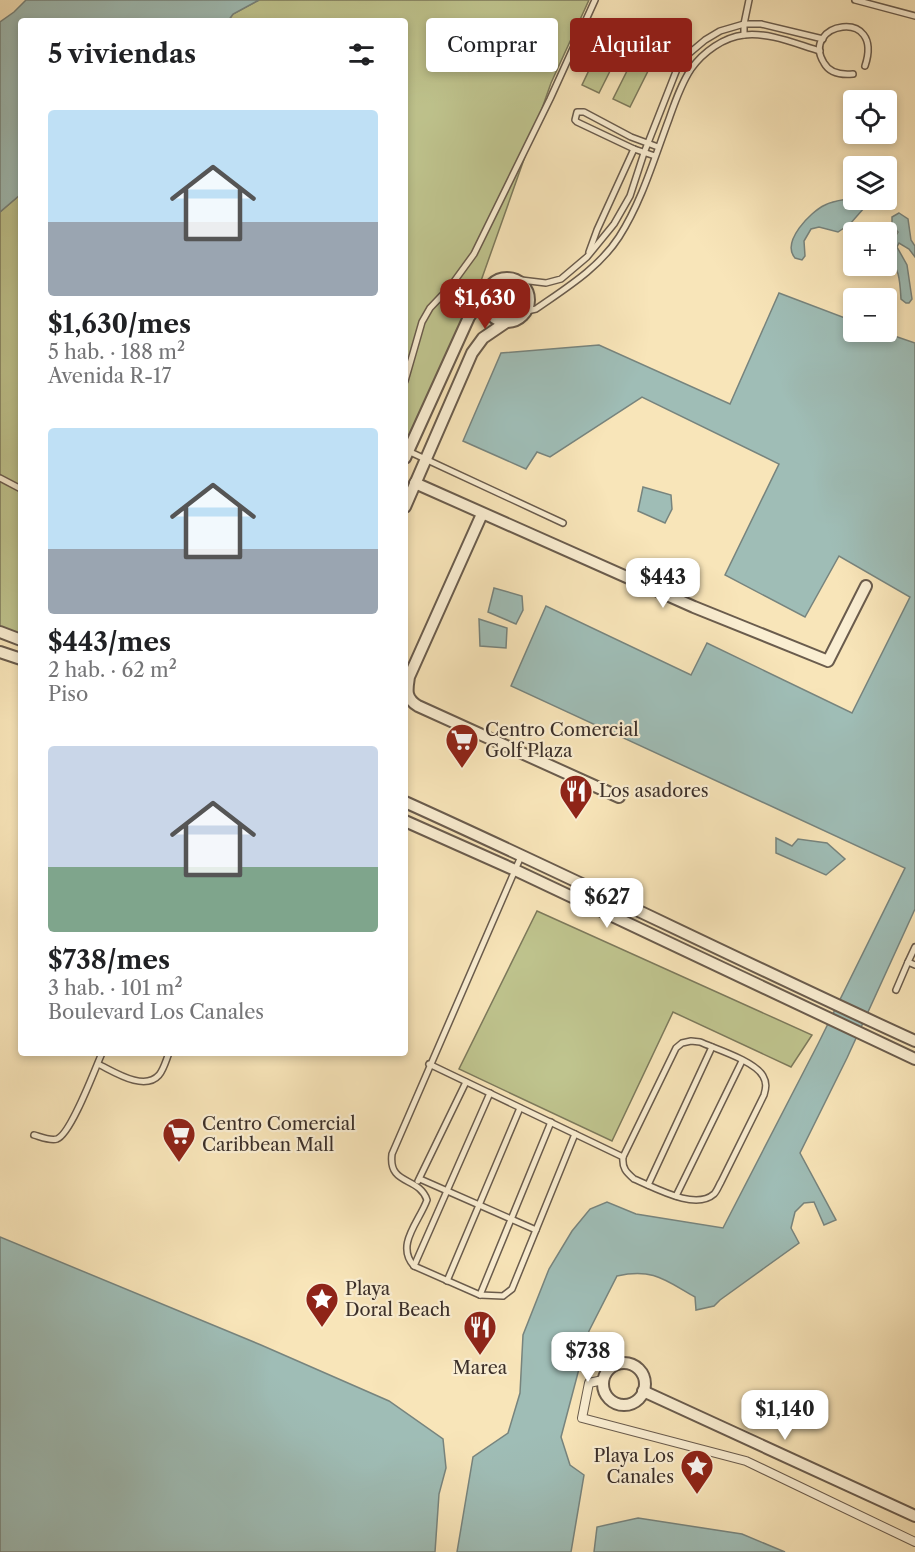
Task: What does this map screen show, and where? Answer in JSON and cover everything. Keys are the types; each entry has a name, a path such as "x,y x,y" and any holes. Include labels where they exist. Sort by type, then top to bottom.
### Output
{"street":[{"path":"408,452 469,317 495,281 507,278 520,282 529,295 530,302 527,311 519,320 505,323 483,338 472,353 408,500"},
{"path":"485,295 484,303 491,316 505,323"},
{"path":"456,346 472,353"},
{"path":"415,483 694,607 828,661 867,586"},
{"path":"408,682 482,514"},
{"path":"0,632 18,639"},
{"path":"0,652 18,658"},
{"path":"408,697 411,702 418,706 619,797"},
{"path":"408,802 522,854 824,1000 915,1041"},
{"path":"408,822 515,870 915,1059"},
{"path":"626,1363 635,1366 641,1372 644,1378 644,1391 633,1403 617,1404 608,1398 603,1390 603,1380 610,1368 626,1363"},
{"path":"603,1380 590,1383 582,1418 746,1461 915,1542"},
{"path":"644,1391 915,1516"}],"lane":[{"path":"408,371 422,322 430,308 450,287 474,254 550,99 595,0"},
{"path":"744,35 749,0"},
{"path":"855,0 915,16"},
{"path":"513,279 546,283 561,279 587,257 614,224 630,196 669,85 686,56 712,36 744,24 761,24 823,39"},
{"path":"853,74 842,75 831,71 823,62 820,51 823,39 830,30 841,26 853,27 863,34 869,52 865,66"},
{"path":"527,311 536,309 596,265 618,238 636,206 681,86 693,66 707,52 724,41 744,35 768,36 820,51"},
{"path":"655,156 634,149 577,122 575,114 584,111 631,137 658,147"},
{"path":"587,257 634,149"},
{"path":"408,454 426,459 563,523"},
{"path":"0,478 18,487"},
{"path":"408,830 420,828"},
{"path":"522,854 429,1064 392,1155 390,1164 399,1178 416,1185 424,1192 427,1200 422,1214 406,1241 408,1259 414,1266 480,1295 503,1296 512,1289 575,1134"},
{"path":"896,990 915,947"},
{"path":"908,962 915,965"},
{"path":"700,1042 742,1061 756,1067 763,1076 766,1086 764,1095 740,1144 713,1194 702,1200 690,1201 634,1179 627,1173 622,1165 623,1157 676,1048 682,1043 700,1042"},
{"path":"648,1185 712,1047"},
{"path":"34,1135 50,1140 57,1139 64,1134 83,1099 101,1056"},
{"path":"98,1064 136,1080 146,1081 160,1074 168,1056"},
{"path":"676,1196 742,1061"},
{"path":"429,1064 623,1157"},
{"path":"416,1185 466,1082"},
{"path":"414,1266 490,1094"},
{"path":"447,1281 520,1108"},
{"path":"480,1295 551,1122"},
{"path":"420,1179 536,1230"}],"green space":[{"path":"259,0 589,0 581,18 570,18 570,42 558,68 558,18 426,18 426,72 556,72 476,295 408,451 408,18 230,18 233,14"},
{"path":"588,72 610,72 599,93 582,85"},
{"path":"626,72 648,72 630,107 613,99"},
{"path":"18,197 18,639 0,632 0,212"},
{"path":"537,911 812,1035 791,1067 673,1012 612,1141 459,1069"}],"water":[{"path":"26,0 259,0 233,14 230,18 18,18 18,197 0,212 0,22"},
{"path":"843,200 843,210 862,210 852,222 843,222 843,229 838,232 819,227 811,229 804,241 805,256 802,260 795,258 792,244 799,228 812,214 835,201"},
{"path":"899,213 908,219 911,240 915,246 915,257 909,249 899,243 897,247 897,222 892,222 892,217"},
{"path":"897,247 907,265 912,299 909,303 901,299 897,270"},
{"path":"779,293 843,317 843,342 897,342 897,337 915,343 915,909 847,1058 800,1153 836,1220 824,1225 814,1202 804,1203 795,1212 791,1228 799,1243 714,1306 696,1310 695,1297 658,1277 640,1274 617,1276 589,1331 561,1437 570,1465 584,1475 571,1552 457,1552 473,1457 508,1433 520,1393 523,1335 549,1269 572,1231 590,1209 607,1202 636,1214 723,1228 905,868 511,686 546,606 691,675 707,643 852,713 910,597 839,556 805,617 725,575 779,464 642,397 550,457 537,452 526,469 463,441 501,353 599,345 730,404"},
{"path":"643,487 671,495 672,509 665,523 638,511"},
{"path":"494,588 522,596 523,610 516,624 488,612"},
{"path":"479,619 507,628 506,648 480,646"},
{"path":"776,838 792,846 798,839 827,843 845,859 826,875 776,853"},
{"path":"0,1237 261,1345 389,1401 443,1439 446,1468 439,1494 435,1552 0,1552"},
{"path":"638,1518 742,1534 785,1552 594,1552 597,1527"}],"place":[{"name":"Centro Comercial Golf Plaza","path":"462,769"},
{"name":"Los asadores","path":"576,820"},
{"name":"Centro Comercial Caribbean Mall","path":"179,1163"},
{"name":"Playa Doral Beach","path":"322,1328"},
{"name":"Marea","path":"480,1356"},
{"name":"Playa Los Canales","path":"697,1495"}]}
